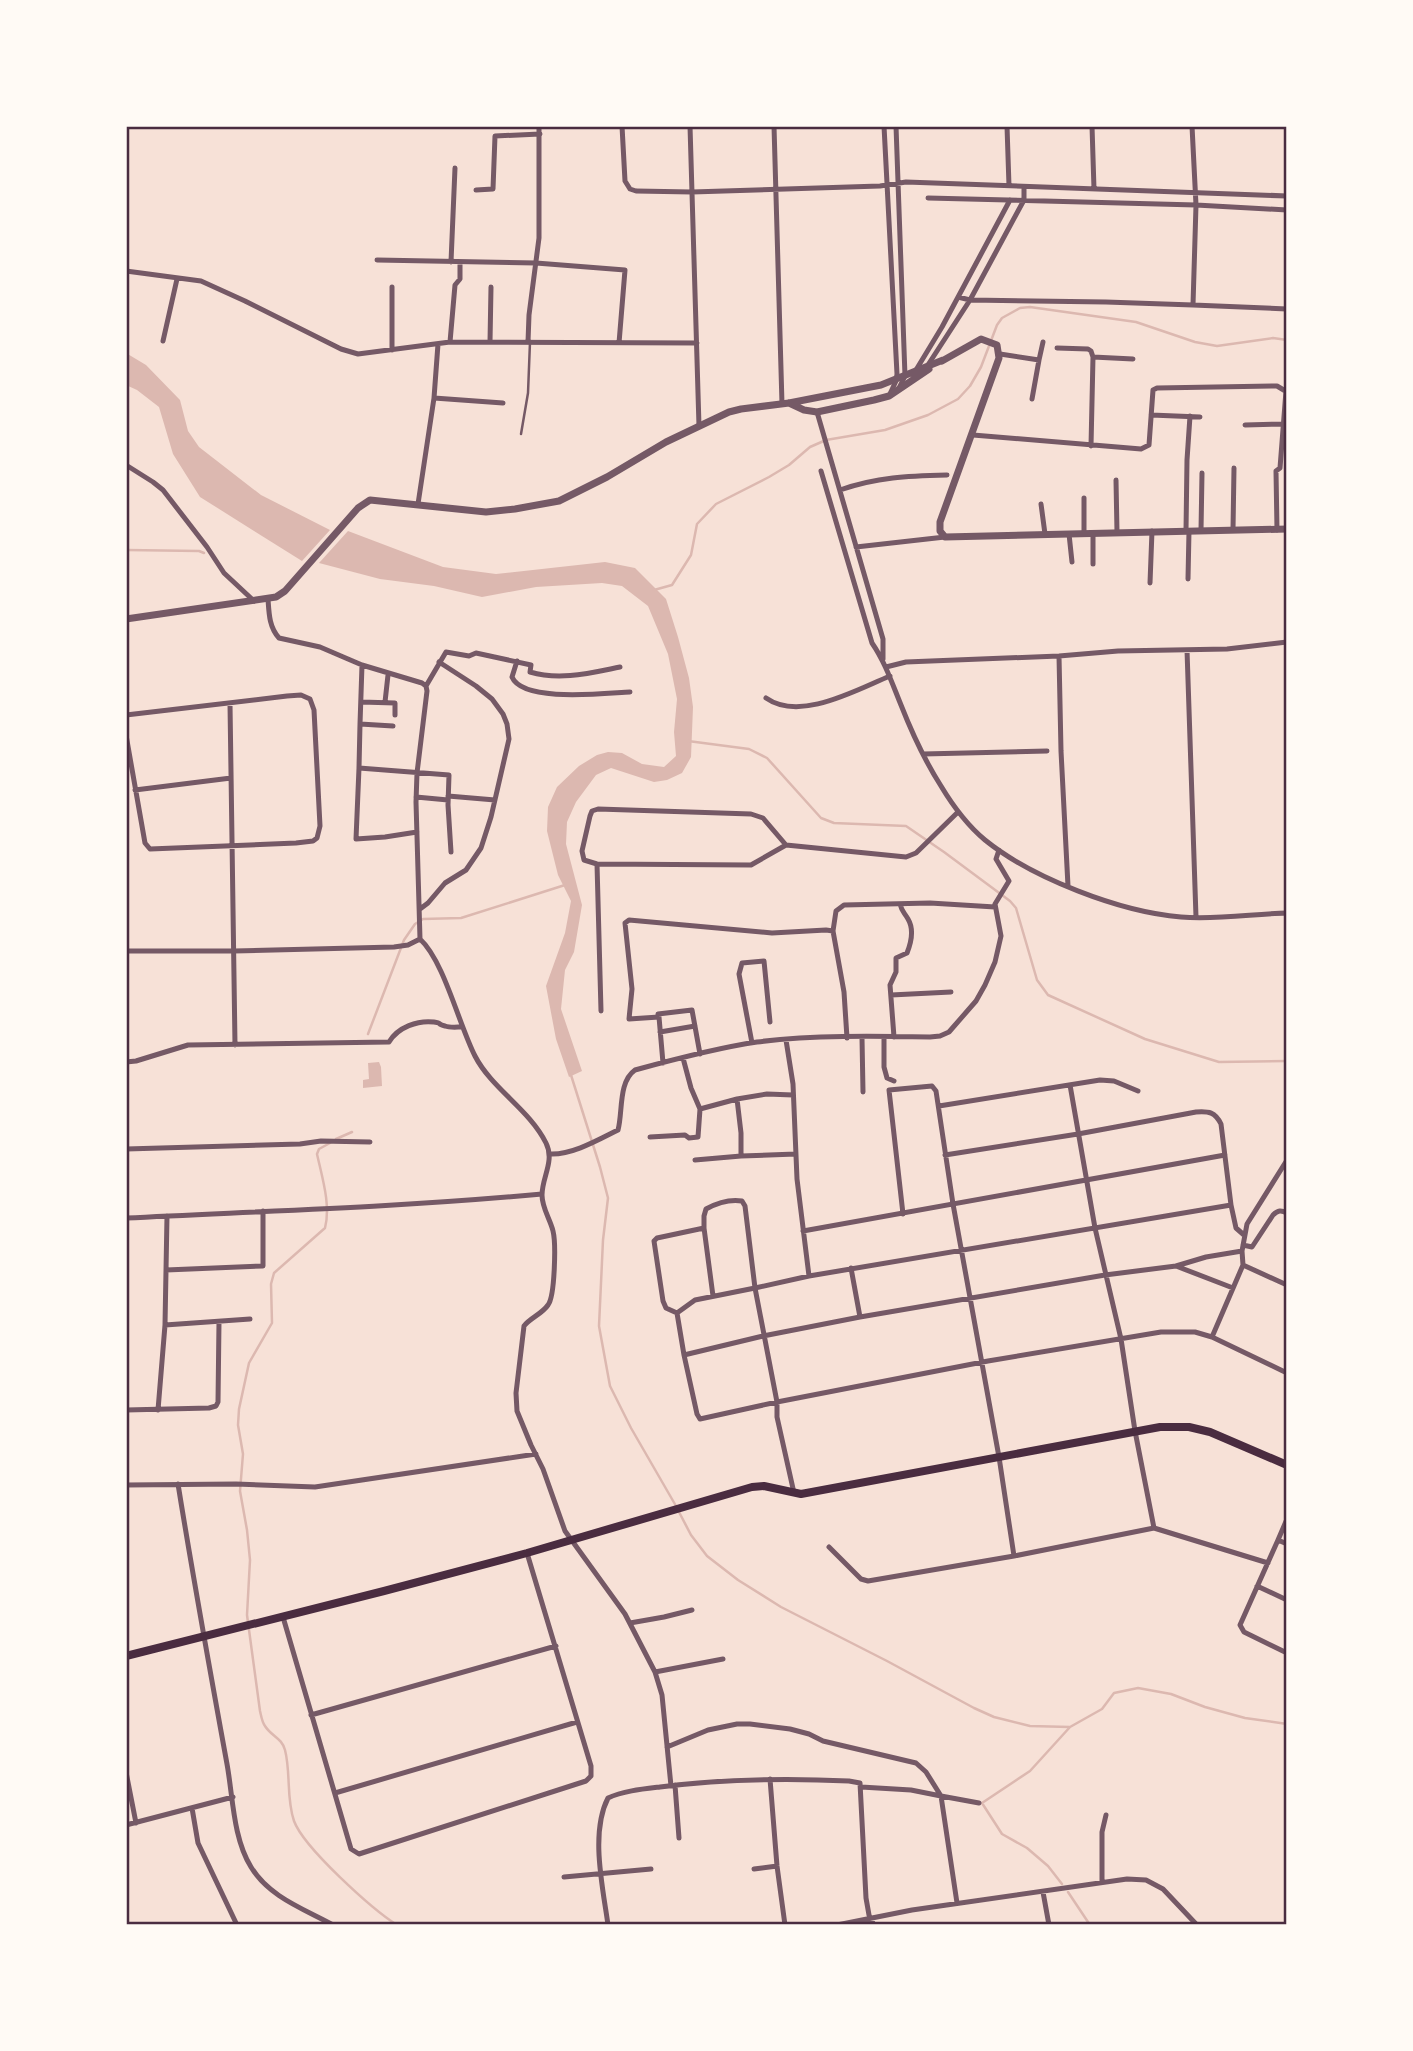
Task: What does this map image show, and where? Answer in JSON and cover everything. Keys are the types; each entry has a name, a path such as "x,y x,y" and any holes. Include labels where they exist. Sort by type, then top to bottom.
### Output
{"main road":[{"path":"126,1656 527,1553 747,1488 764,1486 794,1493 831,1489 1160,1427 1189,1427 1210,1432 1287,1465"}],"street":[{"path":"529,342 529,315 540,220 539,126"},
{"path":"622,126 625,181 630,189 636,191 692,192 898,184 1287,196"},
{"path":"690,126 699,426"},
{"path":"774,126 786,404"},
{"path":"786,404 817,412 889,396 897,385 884,126"},
{"path":"896,126 907,379"},
{"path":"1007,126 1009,186"},
{"path":"1092,126 1094,188"},
{"path":"1192,126 1196,205 1193,305"},
{"path":"476,190 493,189 495,136 540,135"},
{"path":"451,262 455,168"},
{"path":"921,370 970,300 1024,200 1024,187"},
{"path":"928,198 1287,210"},
{"path":"921,370 922,362 1010,200"},
{"path":"377,260 536,264 625,270 619,342"},
{"path":"450,342 455,285 460,279 460,262"},
{"path":"126,271 201,281 341,349 366,354 450,342 697,343"},
{"path":"163,341 177,279"},
{"path":"392,287 392,350"},
{"path":"490,342 491,287"},
{"path":"958,297 970,300 1287,309"},
{"path":"126,619 268,599 285,591 358,508 373,499 486,512 559,500 586,488 666,442 741,409 897,385 976,341 986,340 998,349 1039,360"},
{"path":"1032,399 1043,342"},
{"path":"418,504 438,344"},
{"path":"1057,348 1088,349 1093,354 1091,446"},
{"path":"945,537 940,531 940,522 973,435 998,349"},
{"path":"1093,357 1133,359"},
{"path":"973,435 1091,446 1146,448 1150,440 1153,390 1157,388 1277,386 1286,392 1280,468 1276,471 1277,530"},
{"path":"433,398 503,403"},
{"path":"808,400 817,412 847,513 883,639 883,659"},
{"path":"1151,415 1200,417"},
{"path":"1188,579 1187,460 1190,416"},
{"path":"1245,425 1283,424"},
{"path":"126,465 163,490 227,577 254,601"},
{"path":"1233,530 1234,468"},
{"path":"821,471 872,643 883,659 923,754 942,787 971,827 999,850 1026,866 1094,898 1166,915 1196,917 1287,913"},
{"path":"1201,531 1202,473"},
{"path":"840,490 864,481 886,477 947,475"},
{"path":"1116,480 1117,532"},
{"path":"1084,498 1084,533"},
{"path":"1041,504 1045,534"},
{"path":"835,516 847,513"},
{"path":"856,547 945,537 1287,530"},
{"path":"1150,583 1152,531"},
{"path":"1093,533 1093,564"},
{"path":"1069,534 1072,562"},
{"path":"856,589 867,586"},
{"path":"268,599 270,621 279,638 320,647 362,666 426,686"},
{"path":"872,643 883,639"},
{"path":"886,667 906,662 1118,651 1227,649 1287,642"},
{"path":"1187,650 1196,917"},
{"path":"620,667 577,676 544,676 530,672 531,664 517,660 475,653 469,656 446,652 426,686 417,773 420,939 428,947 444,980 478,1061 537,1129 550,1154 542,1194 554,1233 554,1275 550,1302 524,1326 515,1401 565,1531 630,1623 655,1672 662,1695 679,1838"},
{"path":"1059,656 1061,764 1068,886"},
{"path":"517,660 512,677 514,683 523,688 568,695 630,691"},
{"path":"420,913 445,883 466,870 485,838 509,739 503,714 492,699 439,662"},
{"path":"362,666 356,839 417,832"},
{"path":"385,702 388,675"},
{"path":"766,698 772,703 790,707 807,706 890,676"},
{"path":"126,715 301,695 310,699 314,710 320,826 317,838 296,843 153,850 147,848 126,735"},
{"path":"361,702 395,703 395,715"},
{"path":"230,704 235,1045"},
{"path":"360,724 393,726"},
{"path":"923,754 1047,751"},
{"path":"359,768 449,775 451,852"},
{"path":"135,790 231,778"},
{"path":"416,797 495,800"},
{"path":"786,845 763,818 751,814 598,809 591,814 582,853 584,860 597,864 751,865 786,845 906,858 921,848 958,811"},
{"path":"550,1154 575,1149 618,1130 622,1096 630,1074 635,1070 770,1040 940,1036 949,1032 976,1001 990,974 1001,936 996,904 1009,881 996,859 999,850"},
{"path":"597,864 601,1011"},
{"path":"894,1037 890,985 896,972 896,958 907,953 912,935 900,904"},
{"path":"847,1038 844,992 833,931 835,913 841,906 996,904"},
{"path":"659,1017 629,1019 632,989 626,921 772,933 833,931"},
{"path":"126,951 394,947 405,946 420,939"},
{"path":"752,1043 740,974 742,963 764,961 770,1022"},
{"path":"891,995 951,992"},
{"path":"663,1063 658,1014 692,1010 700,1054"},
{"path":"126,1062 182,1046 389,1042 391,1037 406,1026 437,1022 446,1027 462,1027"},
{"path":"660,1032 695,1026"},
{"path":"884,1037 884,1072 887,1078 894,1080"},
{"path":"862,1038 863,1092"},
{"path":"786,1040 809,1276"},
{"path":"650,1137 698,1137 699,1108 683,1058"},
{"path":"939,1106 1100,1080 1114,1081 1138,1091"},
{"path":"1070,1085 1095,1228 1121,1339 1154,1528"},
{"path":"903,1214 889,1090 932,1086 936,1091 939,1106 953,1204 999,1457 1014,1556"},
{"path":"699,1108 767,1094 793,1095"},
{"path":"737,1099 741,1156"},
{"path":"945,1155 1206,1111 1212,1113 1221,1124 1231,1205 1236,1228 1244,1235"},
{"path":"126,1149 313,1144 329,1141 370,1142"},
{"path":"695,1160 796,1154"},
{"path":"803,1231 1225,1155"},
{"path":"1212,1336 1243,1265 1242,1248 1250,1216 1287,1160"},
{"path":"126,1218 373,1207 542,1194"},
{"path":"713,1296 704,1228 706,1209 731,1200 741,1201 744,1203 755,1288 777,1402 777,1417 794,1493"},
{"path":"677,1313 695,1300 809,1276 1231,1205"},
{"path":"166,1270 263,1266 263,1211"},
{"path":"684,1355 860,1317 1105,1275 1176,1266 1252,1247 1277,1211 1287,1213"},
{"path":"158,1410 165,1325 167,1216"},
{"path":"677,1313 666,1308 663,1301 654,1241 660,1237 704,1228"},
{"path":"1243,1265 1287,1285"},
{"path":"1176,1266 1233,1288"},
{"path":"851,1268 860,1317"},
{"path":"677,1313 700,1419 981,1363 1161,1332 1195,1332 1212,1336 1287,1373"},
{"path":"165,1325 250,1320"},
{"path":"126,1410 216,1406 219,1322"},
{"path":"126,1485 236,1484 315,1487 536,1454"},
{"path":"178,1484 240,1842 246,1858 262,1882 276,1894 333,1925"},
{"path":"1287,1519 1240,1623 1244,1632 1287,1653"},
{"path":"829,1546 861,1578 868,1581 1154,1528 1268,1563"},
{"path":"1278,1540 1287,1544"},
{"path":"283,1617 351,1849 355,1854 363,1853 586,1781 591,1776 592,1770 527,1553"},
{"path":"1257,1586 1287,1600"},
{"path":"630,1623 692,1610"},
{"path":"311,1715 556,1646"},
{"path":"655,1672 723,1659"},
{"path":"335,1793 577,1722"},
{"path":"667,1747 705,1731 739,1724 790,1729 823,1741 916,1763 926,1772 941,1796 957,1903"},
{"path":"126,1772 136,1823"},
{"path":"770,1779 785,1925"},
{"path":"608,1925 599,1836 607,1798 673,1786 770,1779 858,1782 861,1787 867,1908 873,1922"},
{"path":"861,1787 911,1790 979,1803"},
{"path":"126,1825 233,1797"},
{"path":"192,1808 198,1843 237,1925"},
{"path":"1102,1882 1102,1832 1106,1815"},
{"path":"754,1869 777,1866"},
{"path":"564,1877 651,1869"},
{"path":"837,1925 873,1922 957,1903 1127,1880 1146,1880 1167,1892 1197,1925"},
{"path":"1043,1892 1049,1925"}],"lane":[{"path":"521,434 528,393 529,342"}],"shaded area":[{"path":"126,353 146,365 180,400 188,431 199,447 261,495 330,530 302,561 200,497 173,454 159,407 126,385"},
{"path":"348,531 443,567 496,574 605,562 635,568 666,599 689,678 693,707 691,757 682,773 667,780 654,782 611,768 596,775 576,802 567,822 566,844 582,905 574,952 565,970 561,1009 582,1071 569,1077 556,1039 546,986 565,933 571,901 558,875 547,831 548,807 557,787 579,766 597,755 608,752 622,753 642,764 664,767 676,756 674,732 677,699 668,654 648,606 622,586 602,583 536,587 482,597 434,586 380,579 319,563"},
{"path":"379,1062 382,1086 363,1088 363,1080 369,1079 368,1063"}],"waterway":[{"path":"654,590 672,585 691,555 697,524 716,504 769,477 789,465 810,447 826,440 885,430 928,415 958,399 970,386 981,367 997,325 1002,318 1020,308 1030,307 1136,322 1195,342 1217,346 1273,338 1287,340"},
{"path":"126,550 204,553"},
{"path":"688,741 749,749 767,758 821,818 834,823 906,826 944,852 1016,908 1037,980 1048,995 1145,1039 1219,1062 1287,1061"},
{"path":"368,1034 404,940 415,924 423,919 461,918 565,885"},
{"path":"571,1075 608,1198 599,1326 610,1386 676,1506"},
{"path":"336,1139 352,1132"},
{"path":"330,1143 319,1149 317,1154 326,1201 325,1228 274,1273 271,1284 272,1323 249,1363 239,1409 238,1425 243,1454 240,1491 250,1560 247,1615 261,1716 265,1726 285,1750 294,1821 300,1833 324,1862 397,1925"},
{"path":"679,1512 691,1535 707,1556 738,1580 781,1607 994,1717 1030,1726 1070,1727 1102,1709 1114,1693 1138,1688 1171,1694 1245,1718 1287,1724"},
{"path":"1062,1884 1048,1866 1027,1848 1002,1834 982,1803 1030,1771 1070,1727"},
{"path":"1068,1892 1090,1925"}]}
